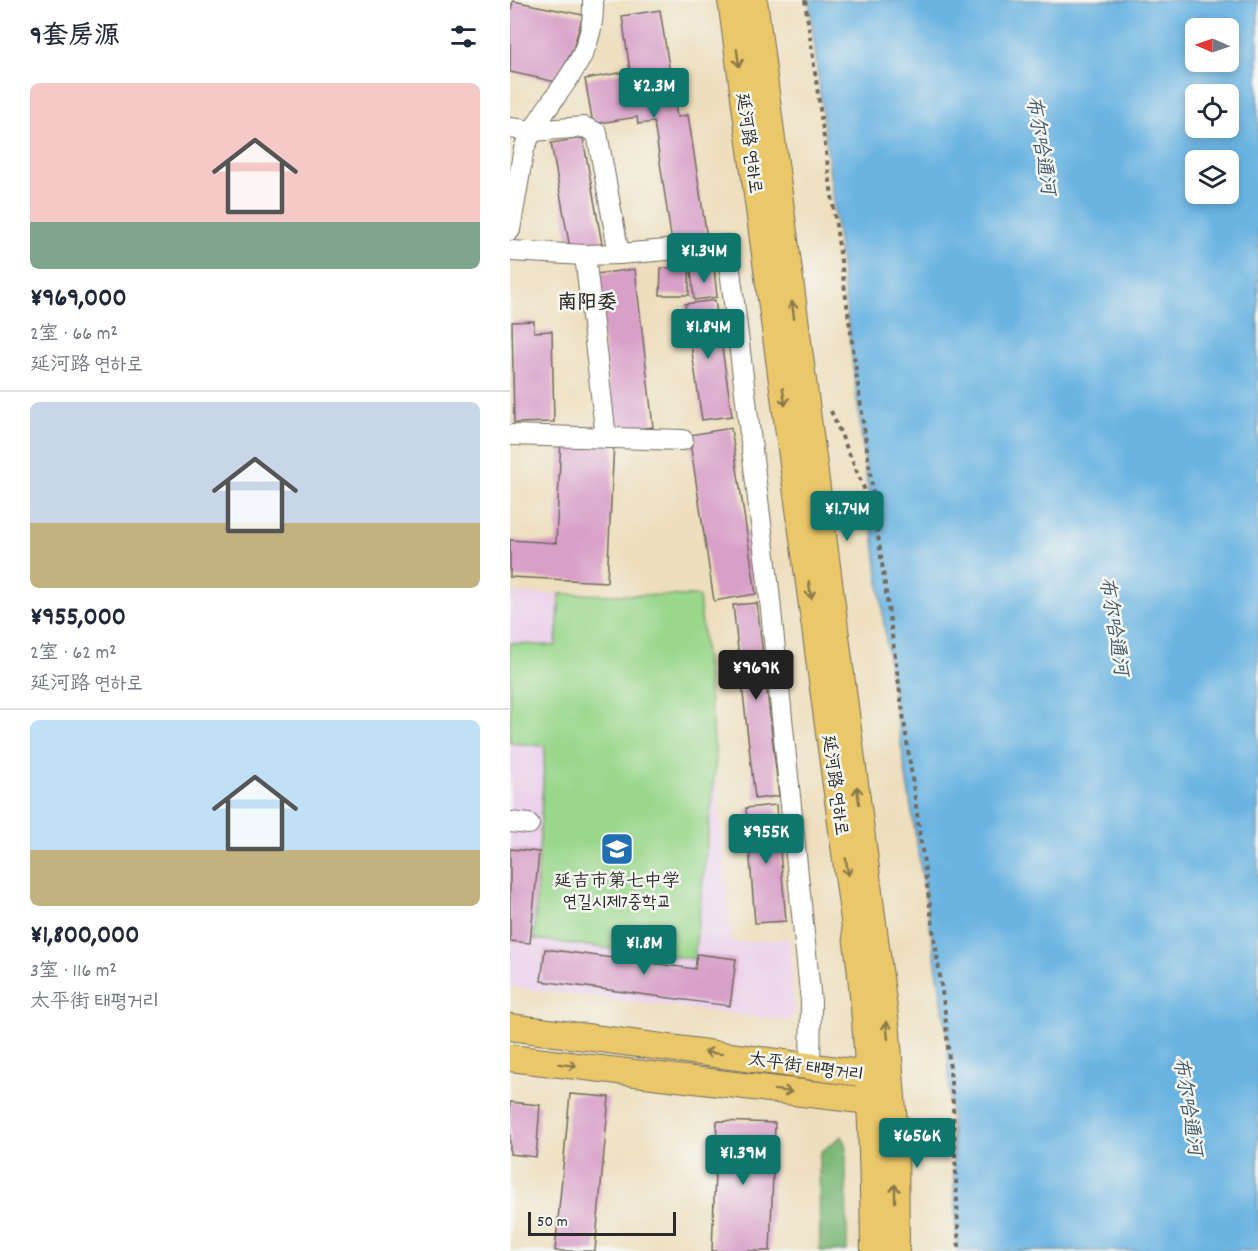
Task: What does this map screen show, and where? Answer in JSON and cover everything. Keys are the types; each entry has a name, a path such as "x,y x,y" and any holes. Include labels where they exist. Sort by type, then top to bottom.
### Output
{"main road":[{"name":"延河路 연하로","path":"731,0 860,965 867,1034 874,1251"},
{"name":"延河路 연하로","path":"754,0 877,946 892,1088 896,1251"},
{"name":"太平街 태평거리","path":"510,1027 868,1074 892,1088 870,1101 510,1058"}],"street":[{"path":"510,230 525,146 581,60 590,40 594,18 593,0"},
{"path":"510,128 533,131 584,126 597,133 619,254"},
{"path":"510,251 585,255 619,254 727,244 768,581 810,991 810,1066"},
{"path":"585,255 606,438"},
{"path":"510,435 683,440"}],"path":[{"path":"805,0 945,1013 953,1104 959,1251"},
{"path":"829,406 875,514"}],"shaded area":[{"name":"延吉市第七中学 연길시제7중학교","path":"510,593 699,596 732,942 790,939 794,1015 792,1021 510,987"}],"green space":[{"name":"延吉市第七中学 연길시제7중학교","path":"560,594 699,596 716,760 694,959 534,939 545,746 510,743 510,643 556,646"},
{"path":"842,1136 846,1148 847,1251 820,1251 819,1160 821,1152"}],"water":[{"name":"布尔哈通河","path":"809,0 1258,0 1258,1251 957,1251 947,1033 891,682"}],"building":[{"path":"513,1 583,15 573,49 556,82 510,72 510,13"},
{"path":"660,10 677,117 688,115 707,238 672,243 654,122 638,124 637,117 593,124 585,79 630,71 622,16"},
{"path":"583,138 602,244 570,249 551,143"},
{"path":"661,268 689,268 689,295 660,295"},
{"path":"714,268 717,297 694,300 691,270"},
{"path":"635,269 653,427 614,432 596,274"},
{"path":"715,300 732,416 702,420 685,304"},
{"path":"534,321 534,332 552,331 554,422 514,423 512,322"},
{"path":"731,428 756,594 714,601 689,435"},
{"path":"561,439 614,442 607,582 510,577 510,540 556,543"},
{"path":"757,603 779,796 755,799 733,605"},
{"path":"776,805 786,921 755,923 746,808"},
{"path":"510,849 539,852 530,943 510,941"},
{"path":"545,949 695,969 697,954 736,959 730,1006 541,981"},
{"path":"570,1094 609,1097 595,1251 555,1251"},
{"path":"510,1102 540,1105 536,1157 510,1154"},
{"path":"717,1121 775,1123 770,1251 712,1251"}],"place":[{"name":"延吉市第七中学 연길시제7중학교","path":"617,849"}],"district":[{"name":"南阳委","path":"587,301"}]}
